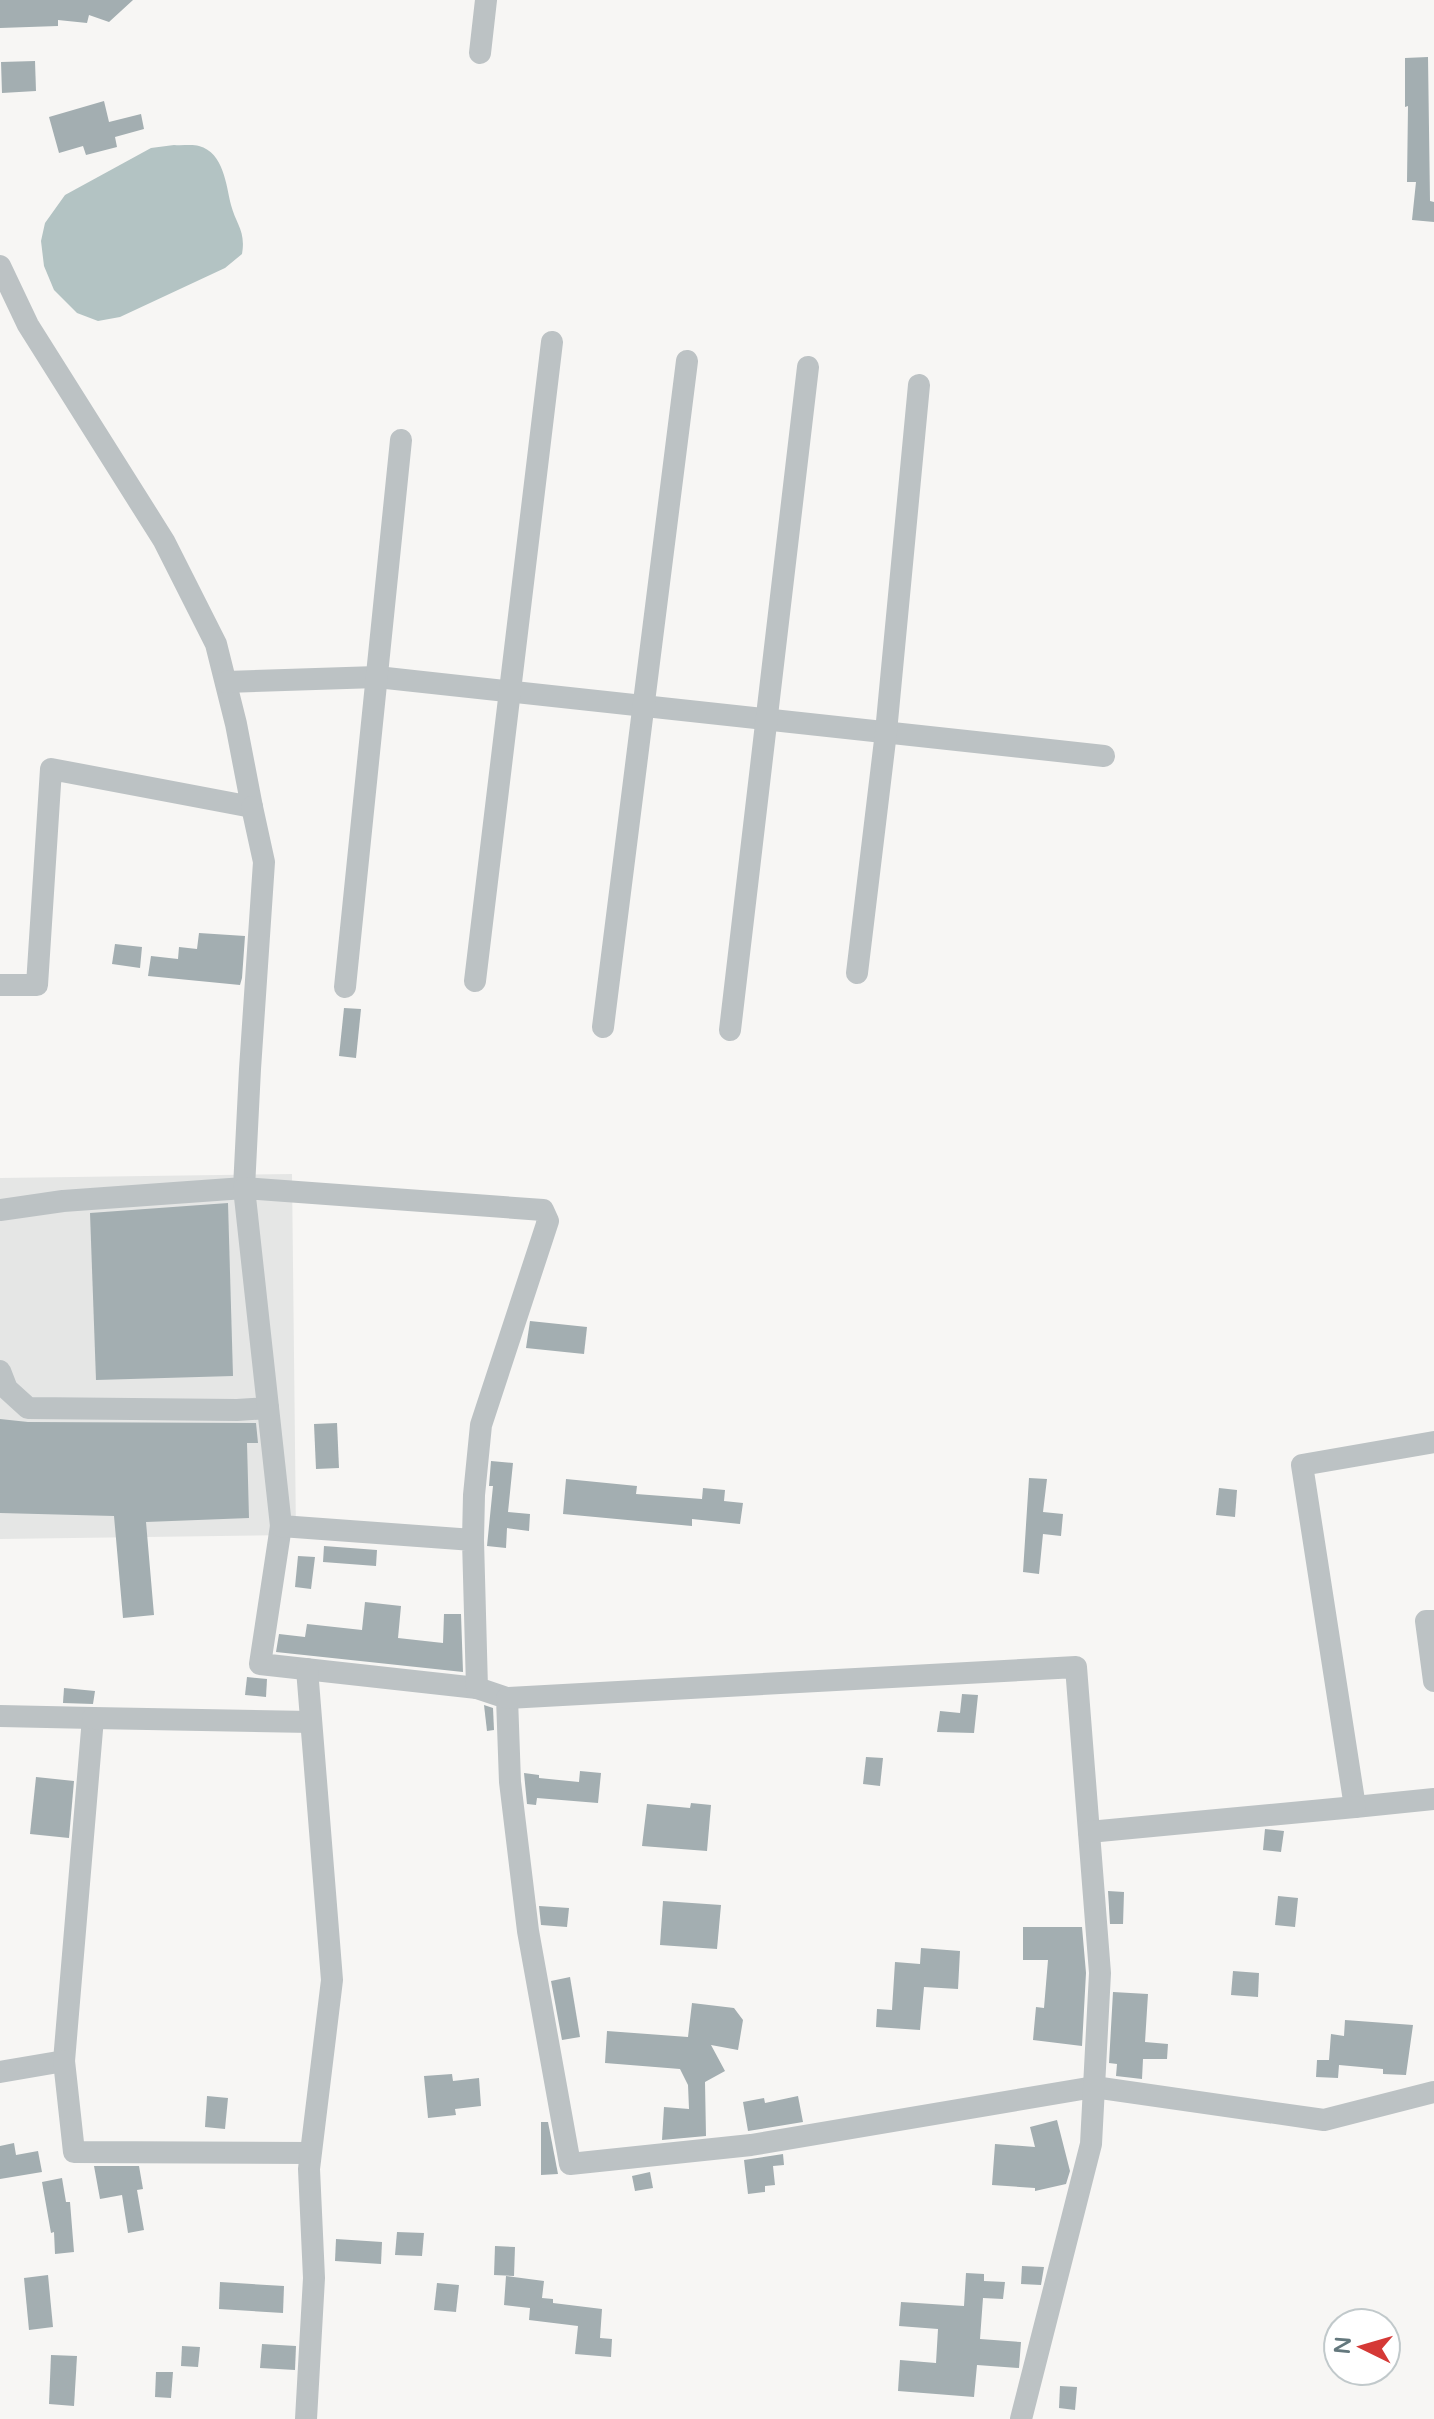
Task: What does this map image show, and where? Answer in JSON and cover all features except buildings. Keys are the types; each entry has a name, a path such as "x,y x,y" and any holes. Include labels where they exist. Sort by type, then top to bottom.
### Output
{"street":[{"path":"480,53 486,0"},
{"path":"0,266 28,325 164,541 216,644 264,862 244,1188 281,1526 260,1664 477,1688 507,1698 1076,1667 1100,1973 1091,2144 1021,2419"},
{"path":"475,981 552,342"},
{"path":"603,1027 687,361"},
{"path":"730,1030 808,367"},
{"path":"857,973 886,732 919,385"},
{"path":"345,987 401,440"},
{"path":"226,682 377,677 1104,756"},
{"path":"0,985 37,985 51,769 252,807"},
{"path":"0,1210 63,1201 244,1188 543,1210 548,1221 540,1252 481,1425 473,1540 477,1688"},
{"path":"0,1371 7,1389 28,1408 268,1408"},
{"path":"1355,1807 1302,1465 1434,1442"},
{"path":"281,1526 473,1540"},
{"path":"1434,1621 1426,1621 1434,1681"},
{"path":"306,2419 314,2278 309,2169 332,1980 307,1669"},
{"path":"507,1698 510,1782 528,1931 570,2164 751,2145 1094,2087 1324,2120 1434,2092"},
{"path":"0,1716 311,1722"},
{"path":"93,1718 64,2061 74,2152 310,2153"},
{"path":"1089,1832 1434,1799"},
{"path":"0,2072 64,2061"}],"shaded area":[{"path":"199,146 219,162 242,233 242,254 225,268 120,317 98,321 77,313 54,290 44,266 41,241 45,223 65,195 151,148"},
{"path":"292,1174 296,1535 0,1539 0,1178"}]}
